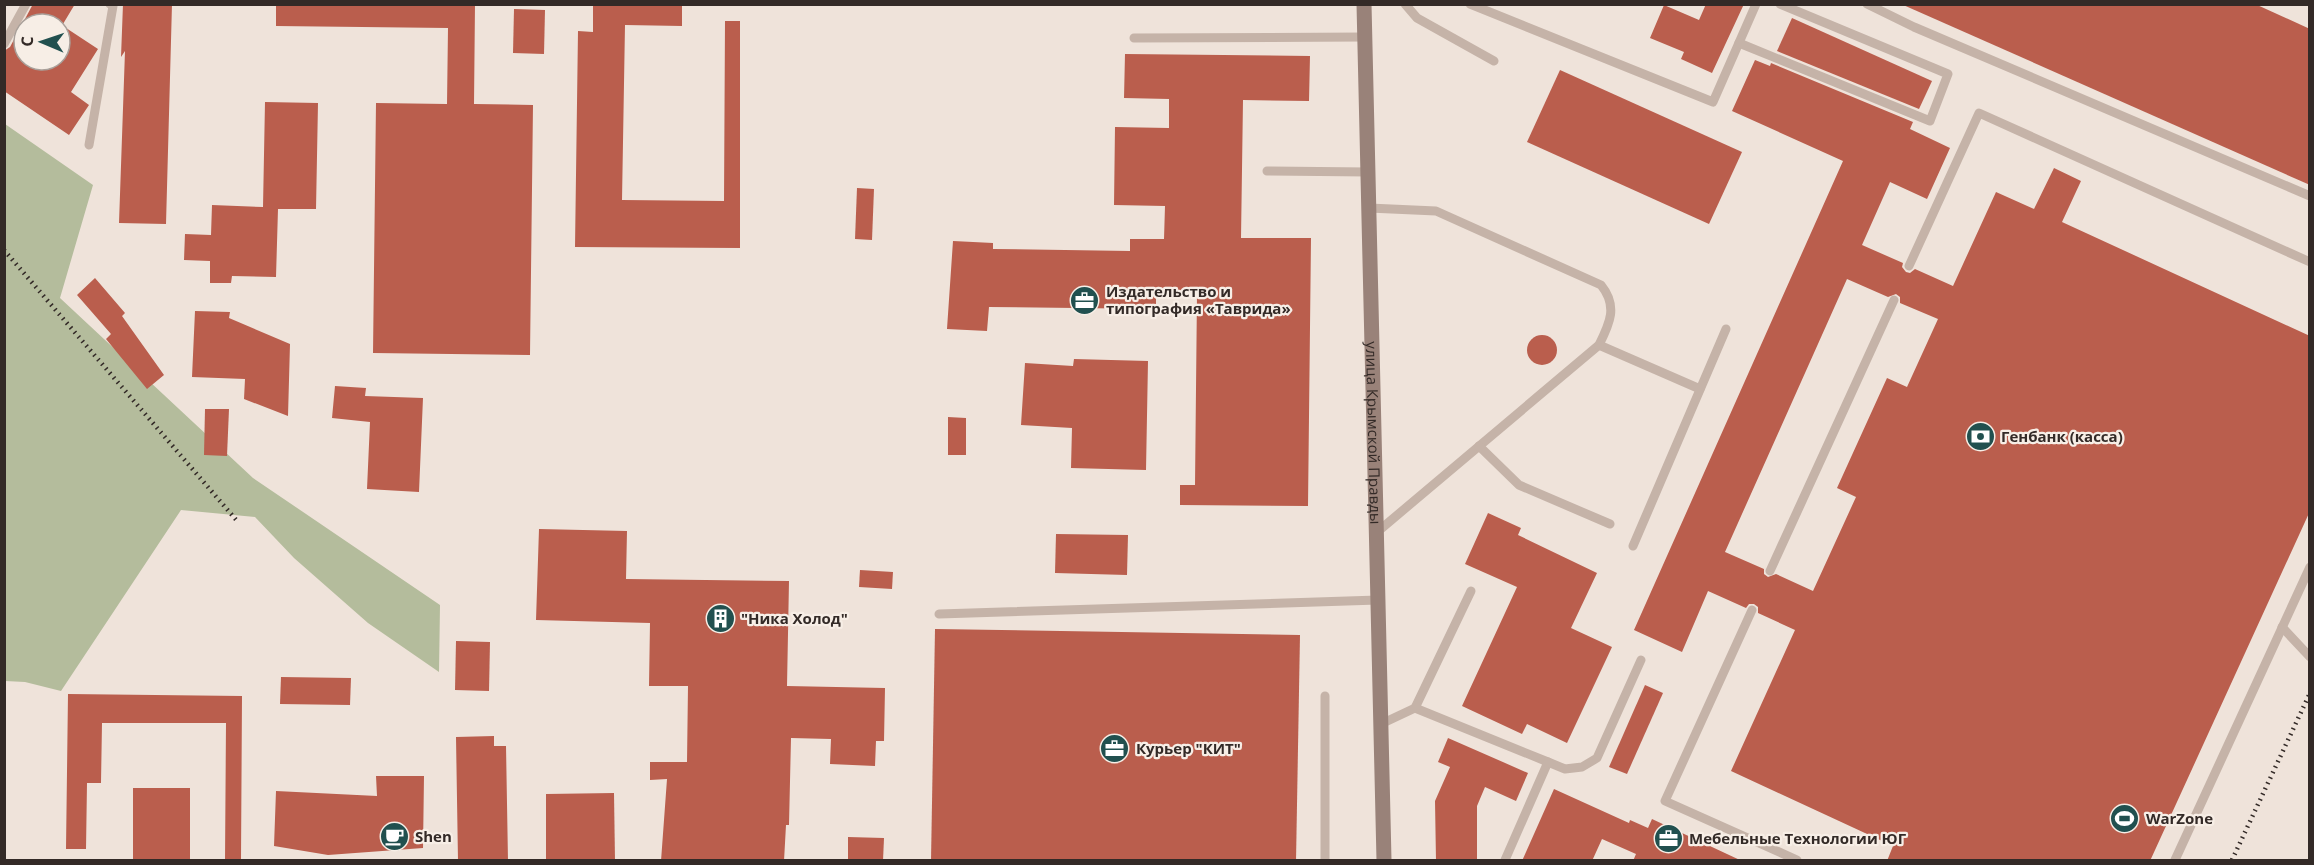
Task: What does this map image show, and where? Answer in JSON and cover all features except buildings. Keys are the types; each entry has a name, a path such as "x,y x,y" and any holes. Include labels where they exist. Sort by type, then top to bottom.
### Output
{"street":[{"name":"улица Крымской Правды","path":"1364,4 1384,861"}],"lane":[{"path":"4,44 26,4"},
{"path":"89,145 113,6 110,4"},
{"path":"1405,4 1417,18 1494,61"},
{"path":"1470,4 1713,102 1756,4"},
{"path":"1739,43 1930,121 1948,74 1780,4"},
{"path":"1867,4 1925,32 2310,196"},
{"path":"1134,38 1365,37"},
{"path":"1909,266 1979,113 2310,262"},
{"path":"1267,171 1368,172"},
{"path":"1369,208 1436,211 1601,285 1610,296 1611,308 1607,329 1599,345 1376,532"},
{"path":"1770,572 1894,300"},
{"path":"1633,546 1726,329"},
{"path":"1599,345 1700,389"},
{"path":"1479,446 1519,485 1610,524"},
{"path":"2175,861 2310,567"},
{"path":"1380,724 1415,708 1471,591"},
{"path":"939,614 1378,600"},
{"path":"1752,610 1665,801 1797,861"},
{"path":"2282,627 2310,657"},
{"path":"1415,708 1548,762 1565,768 1582,767 1597,758 1641,660"},
{"path":"1325,696 1325,861"},
{"path":"1505,861 1548,762"}],"green space":[{"path":"5,124 93,185 60,298 253,478 440,605 439,672 368,623 294,558 255,517 181,510 61,691 25,682 5,681"}],"railway":[{"path":"4,250 238,522"},
{"path":"2232,860 2310,693"}],"place":[{"name":"Издательство и типография «Таврида»","path":"1085,300"},
{"name":"Генбанк (касса)","path":"1980,436"},
{"name":"\"Ника Холод\"","path":"720,618"},
{"name":"Курьер \"КИТ\"","path":"1115,748"},
{"name":"WarZone","path":"2125,818"},
{"name":"Shen","path":"394,836"},
{"name":"Мебельные Технологии ЮГ","path":"1668,838"}]}
